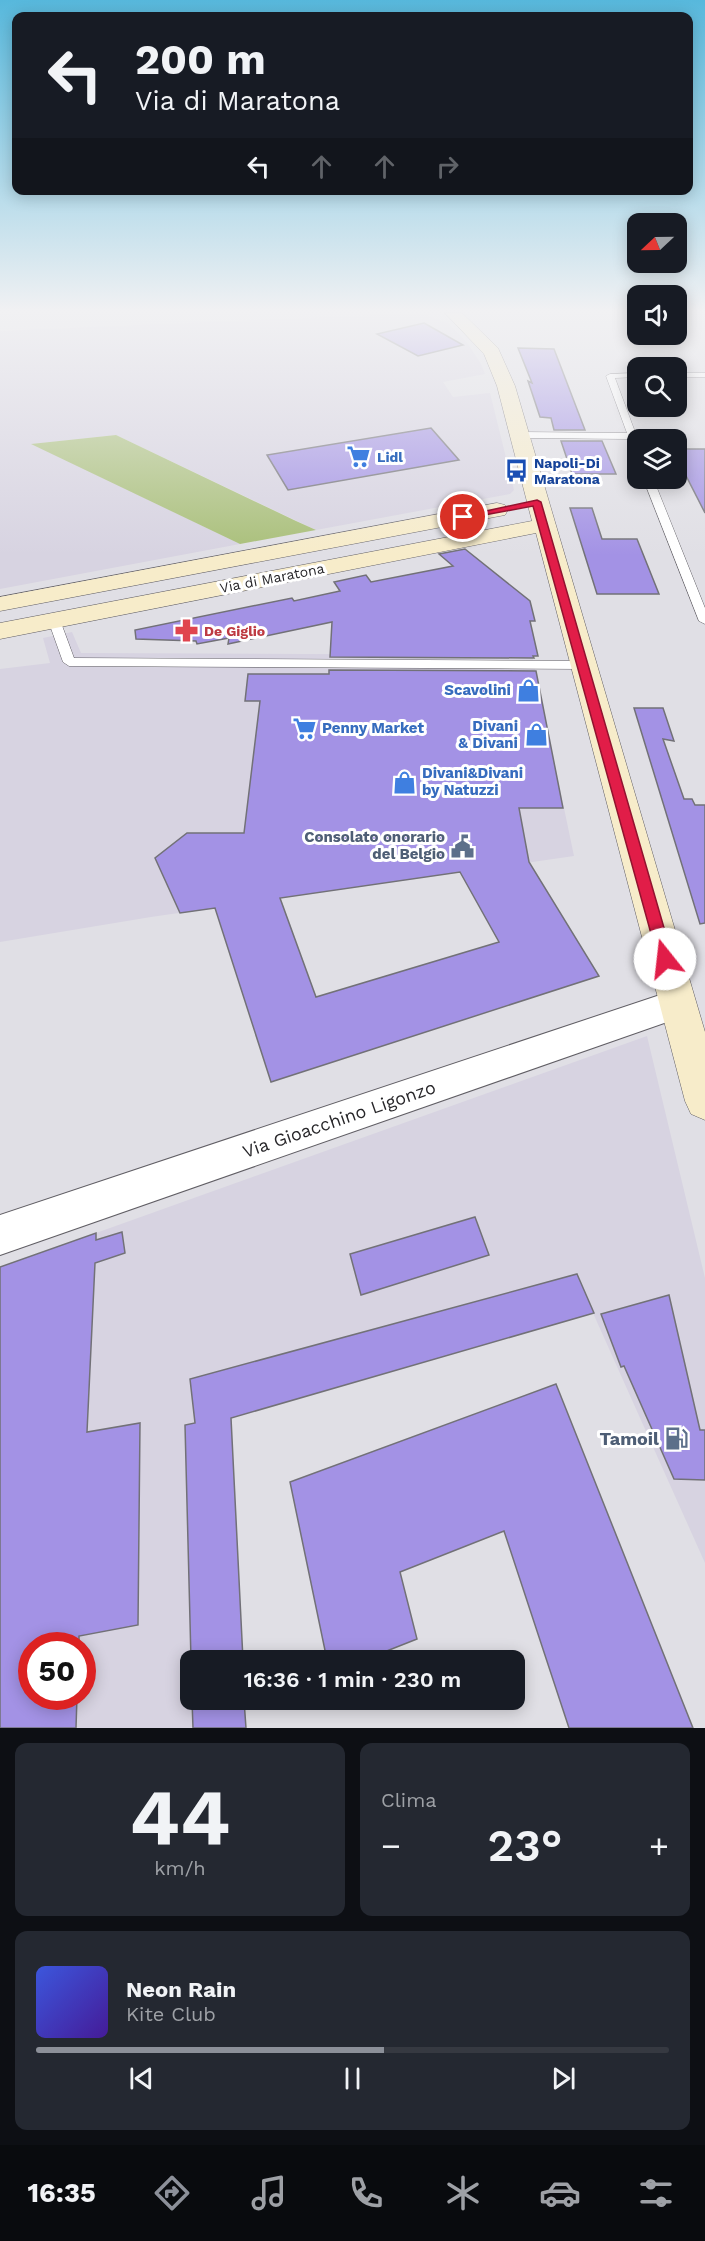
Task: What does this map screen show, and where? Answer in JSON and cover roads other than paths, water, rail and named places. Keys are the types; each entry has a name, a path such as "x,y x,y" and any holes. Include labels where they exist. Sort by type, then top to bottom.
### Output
{"main road":[{"path":"507,394 705,1101"},
{"name":"Via di Maratona","path":"0,604 540,514"},
{"name":"Via di Maratona","path":"0,631 540,514"}],"street":[{"name":"Via Gioacchino Ligonzo","path":"0,1235 678,1004"}],"lane":[{"path":"616,394 629,429"},
{"path":"520,435 627,436"},
{"path":"652,489 705,621"},
{"path":"54,620 69,662 583,665"}],"place":[{"name":"Lidl","path":"359,457"},
{"name":"Napoli-Di Maratona","path":"516,471"},
{"name":"De Giglio","path":"186,631"},
{"name":"Scavolini","path":"529,690"},
{"name":"Penny Market","path":"304,728"},
{"name":"Divani & Divani","path":"536,735"},
{"name":"Divani&Divani by Natuzzi","path":"404,782"},
{"name":"Consolato onorario del Belgio","path":"463,846"},
{"name":"Tamoil","path":"677,1438"}]}
